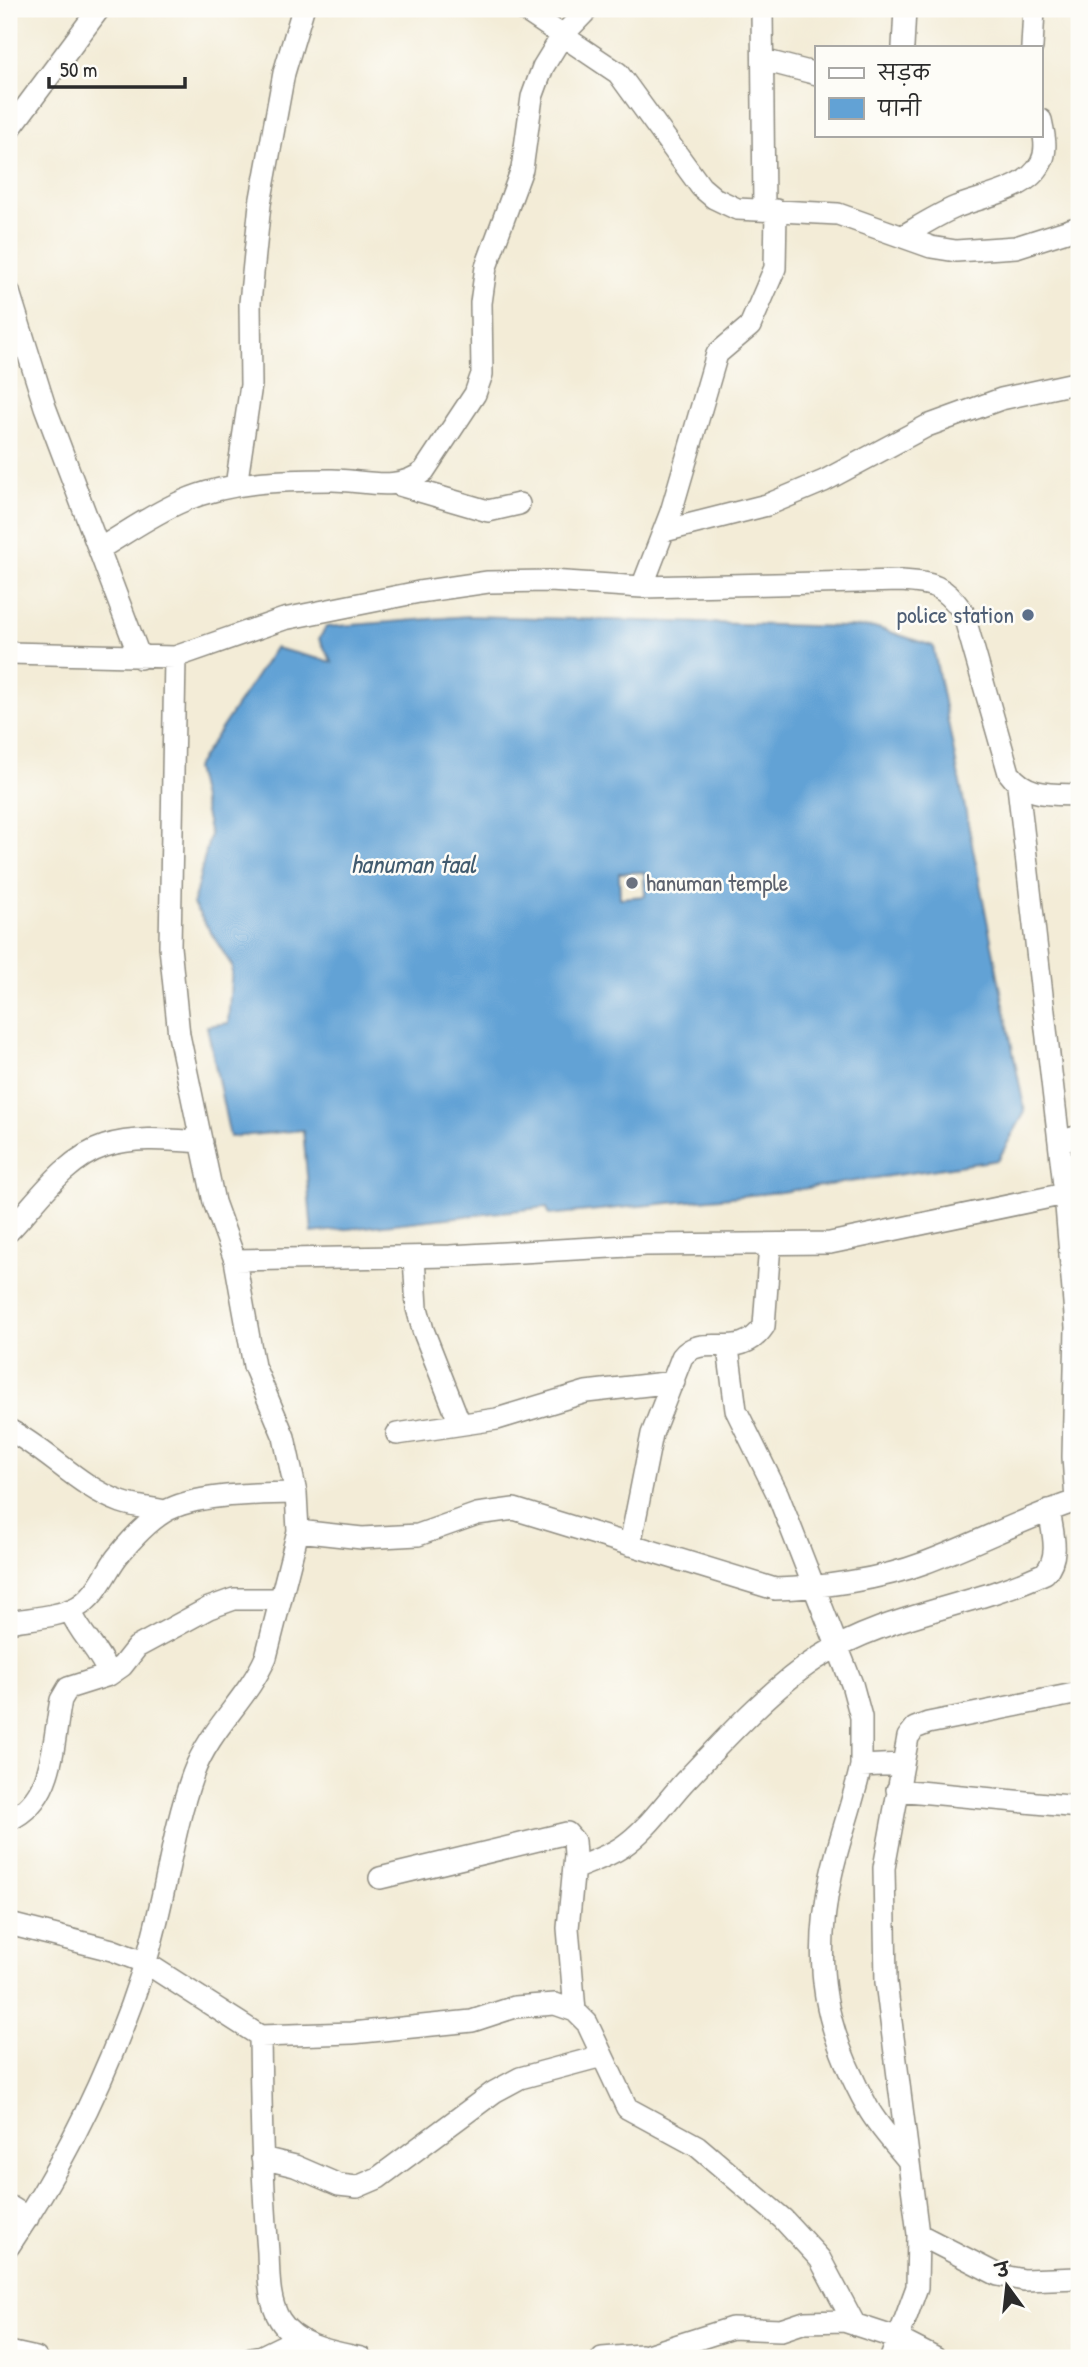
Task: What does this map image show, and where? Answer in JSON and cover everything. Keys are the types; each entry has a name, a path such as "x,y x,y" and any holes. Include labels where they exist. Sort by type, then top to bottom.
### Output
{"street":[{"path":"9,130 99,9"},
{"path":"236,486 251,385 250,303 260,204 284,73 303,9"},
{"path":"523,9 618,74 701,187 714,198 737,209 838,214 931,247 956,251 1016,247 1079,227"},
{"path":"399,485 413,480 424,471 475,394 482,374 481,303 486,267 522,169 532,97 542,67 562,36 588,9"},
{"path":"642,587 664,531 717,354 750,326 775,268 762,9"},
{"path":"903,46 905,9"},
{"path":"1032,46 1034,9"},
{"path":"763,60 815,73"},
{"path":"903,236 958,206 1010,187 1038,168 1043,160 1045,143 1042,126"},
{"path":"9,292 45,407 140,658"},
{"path":"664,531 767,506 824,481 927,426 1001,399 1079,382"},
{"path":"99,549 183,501 236,486 357,480 399,485 488,510 519,504"},
{"path":"9,653 175,657 284,619 419,592 488,582 550,580 642,587 901,581 929,583 949,592 963,612 1009,773 1018,786 1065,1194 1076,1327 1073,1457 1077,1501 1049,1510 921,1564 812,1588 775,1589 514,1509 477,1514 418,1535 362,1538 298,1531"},
{"path":"9,2246 27,2218 108,2066 145,1963 193,1775 221,1720 258,1676 266,1657 298,1531 296,1493 284,1437 254,1366 243,1316 236,1261 214,1202 179,1035 170,947 175,657"},
{"path":"1018,786 1038,793 1079,795"},
{"path":"1059,1142 1079,1136"},
{"path":"9,1231 58,1177 79,1159 105,1146 148,1140 202,1142"},
{"path":"236,1261 414,1257 646,1245 830,1243 1065,1194"},
{"path":"630,1545 652,1434 674,1381 689,1349 699,1346 728,1348 748,1342 764,1326 770,1244"},
{"path":"414,1257 417,1308 460,1424"},
{"path":"728,1348 736,1410 778,1495 812,1588 839,1646 860,1717 861,1766 832,1874 823,1922 822,1971 830,2028 868,2110 908,2160"},
{"path":"397,1434 497,1419 586,1392 674,1381"},
{"path":"9,1430 27,1439 90,1485 120,1502 165,1511"},
{"path":"9,1622 70,1610 91,1596 118,1557 144,1527 165,1511 185,1504 216,1499 296,1493"},
{"path":"573,1869 622,1847 642,1831 683,1782 775,1692 815,1660 839,1646 1045,1573 1053,1565 1055,1549 1049,1510"},
{"path":"9,1820 35,1803 44,1787 61,1700 68,1688 109,1675 122,1666 137,1647 209,1608 234,1599 281,1599"},
{"path":"70,1610 76,1626 102,1656 109,1675"},
{"path":"894,2348 917,2287 918,2234 886,1982 884,1868 908,1737 915,1728 987,1709 1079,1693"},
{"path":"861,1766 901,1764"},
{"path":"897,1790 1079,1807"},
{"path":"380,1878 556,1833 567,1833 574,1841 568,1928 575,2011"},
{"path":"9,1924 112,1950 145,1963 260,2036 352,2033 472,2021 515,2007 555,2004 575,2011 587,2023 627,2108 697,2146 783,2219 820,2259 855,2325"},
{"path":"260,2036 262,2158 271,2295 280,2320 297,2339 329,2351 361,2358"},
{"path":"262,2158 295,2166 339,2185 357,2187 377,2178 512,2083 602,2056"},
{"path":"9,2206 27,2218"},
{"path":"918,2234 998,2275 1024,2280 1079,2278"},
{"path":"601,2358 639,2357 732,2328 781,2330 805,2322 844,2321 894,2348 935,2358"},
{"path":"251,2358 297,2339"},
{"path":"9,2352 36,2358"}],"water":[{"name":"hanuman taal","path":"468,616 878,628 933,646 1025,1112 998,1160 781,1192 549,1215 547,1207 312,1233 303,1130 230,1137 207,1026 228,1023 232,966 193,904 210,835 195,768 275,648 332,662 319,639 326,627","holes":["644,872 645,896 620,898 619,873"]}],"place":[{"name":"police station","path":"1028,615"},
{"name":"hanuman temple","path":"632,883"}]}
